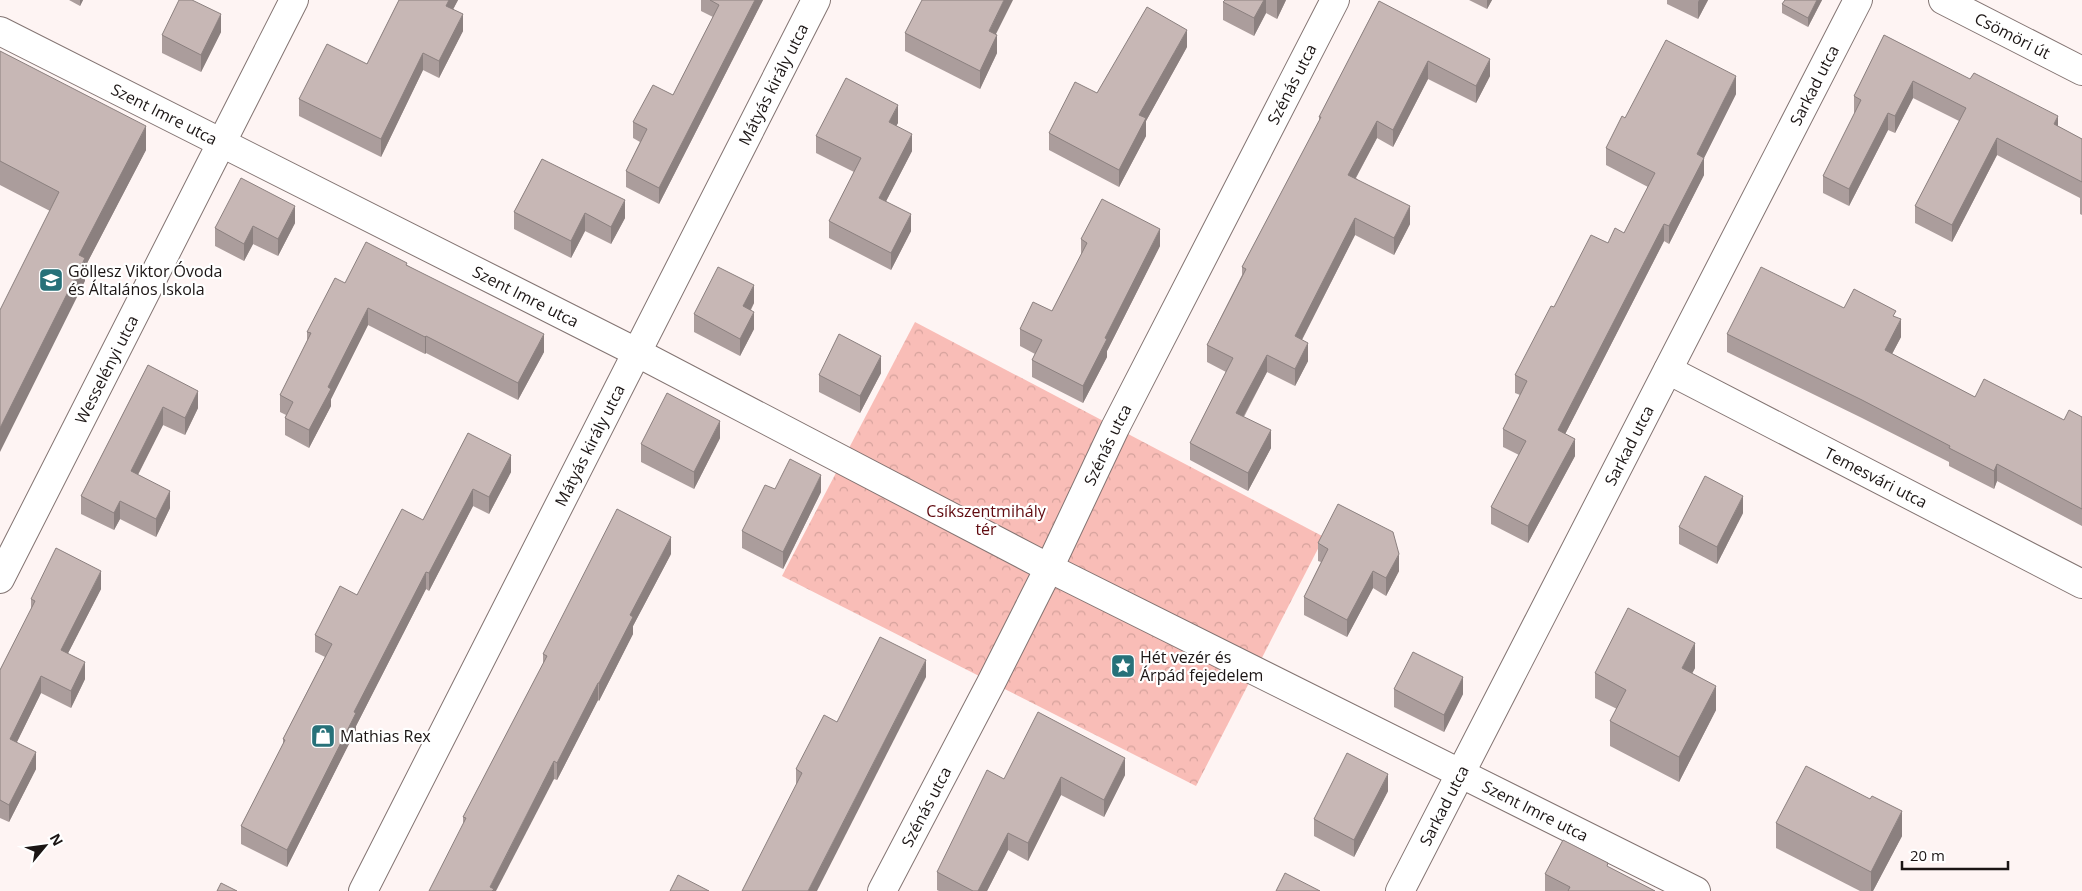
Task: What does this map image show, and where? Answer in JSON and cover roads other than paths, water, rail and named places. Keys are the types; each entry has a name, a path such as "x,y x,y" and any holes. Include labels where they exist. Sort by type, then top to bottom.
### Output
{"street":[{"name":"Wesselényi utca","path":"0,579 294,0"},
{"name":"Mátyás király utca","path":"363,891 816,0"},
{"name":"Szénás utca","path":"882,891 1049,568 1115,428 1336,0"},
{"name":"Sarkad utca","path":"1400,891 1858,0"},
{"name":"Csömöri út","path":"1943,0 2082,71"},
{"name":"Szent Imre utca","path":"0,31 636,352 1049,568 1696,891"},
{"name":"Temesvári utca","path":"1668,370 2082,584"}],"place":[{"name":"Göllesz Viktor Óvoda és Általános Iskola","path":"51,280"},
{"name":"Hét vezér és Árpád fejedelem","path":"1123,666"},
{"name":"Mathias Rex","path":"323,736"}],"park label":[{"name":"Csíkszentmihály tér","path":"986,520"}]}
